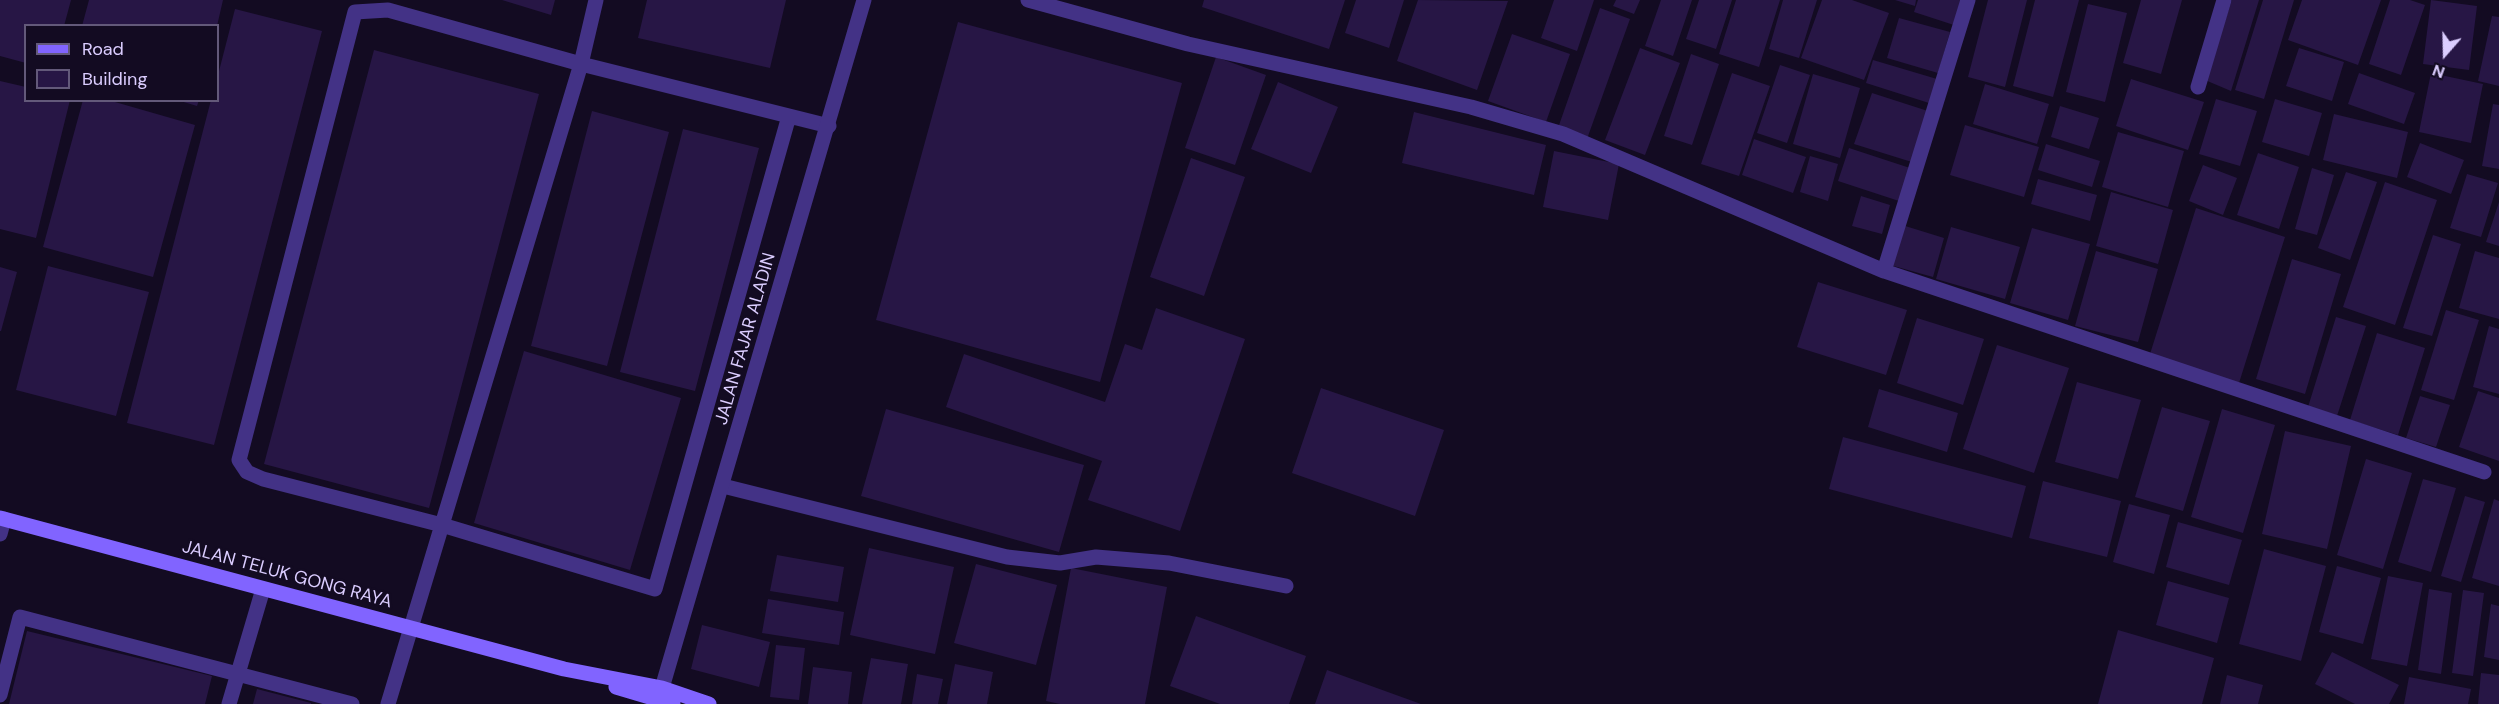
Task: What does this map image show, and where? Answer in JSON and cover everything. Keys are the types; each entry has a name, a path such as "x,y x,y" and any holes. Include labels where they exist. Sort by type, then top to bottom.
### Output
{"main road":[{"name":"JALAN TELUK GONG RAYA","path":"2,518 564,669 664,699 709,704"}],"street":[{"path":"388,704 581,64 596,0"},
{"name":"JALAN FAJAR ALADIN","path":"664,699 723,486 864,0"},
{"path":"1028,0 1188,44 1471,107 1563,134 1884,271 2484,472"},
{"path":"1884,271 1968,0"},
{"path":"2198,87 2224,0"},
{"path":"789,116 655,589 442,525 263,479 248,472 239,460 352,16 355,12 386,5 581,64 789,116 829,126"},
{"path":"723,486 1007,557 1060,563 1096,557 1170,563 1286,586"},
{"path":"0,534 2,518"},
{"path":"229,704 264,589"},
{"path":"0,695 20,616 352,704"}],"building":[{"path":"0,0 71,0 65,24 24,24 24,62 0,56"},
{"path":"89,0 223,0 217,24 83,24"},
{"path":"502,0 555,0 551,15"},
{"path":"647,0 786,0 770,68 638,38"},
{"path":"1204,0 1345,0 1329,49 1202,7"},
{"path":"1356,0 1404,0 1389,48 1345,33"},
{"path":"1418,0 1508,1 1477,90 1397,61"},
{"path":"1554,0 1594,0 1577,51 1541,38"},
{"path":"1616,0 1640,0 1634,14 1613,6"},
{"path":"1661,0 1692,0 1673,56 1645,46"},
{"path":"1699,0 1732,0 1716,49 1686,39"},
{"path":"1736,0 1780,0 1759,67 1719,54"},
{"path":"1783,0 1817,0 1799,58 1769,49"},
{"path":"1822,0 1852,0 1889,13 1864,80 1801,58"},
{"path":"1895,0 1916,0 1915,6"},
{"path":"1918,0 1965,0 1957,26 1914,12"},
{"path":"1988,0 2027,0 2005,87 1968,77"},
{"path":"2035,0 2079,0 2053,97 2013,86"},
{"path":"2141,0 2182,0 2161,74 2123,63"},
{"path":"2232,0 2259,0 2231,91 2205,80"},
{"path":"2263,0 2294,0 2264,99 2235,90"},
{"path":"2302,0 2381,0 2358,65 2288,40"},
{"path":"2390,0 2410,0 2425,5 2401,75 2369,64"},
{"path":"2431,0 2477,6 2469,70 2423,64"},
{"path":"2088,4 2127,13 2105,102 2066,92"},
{"path":"1600,8 1630,19 1587,139 1558,128"},
{"path":"235,9 322,31 214,445 127,423 210,102 219,102 219,71"},
{"path":"2492,16 2499,17 2499,86 2478,81"},
{"path":"1899,18 1950,32 1938,73 1887,58"},
{"path":"958,22 1182,83 1100,382 876,320"},
{"path":"1512,34 1570,54 1546,122 1488,101"},
{"path":"1640,48 1680,63 1645,155 1605,140"},
{"path":"2299,48 2344,62 2332,101 2286,86"},
{"path":"374,50 539,94 429,508 264,464"},
{"path":"1691,54 1719,64 1692,145 1664,136"},
{"path":"1216,57 1266,75 1235,165 1185,148"},
{"path":"1873,60 1937,79 1929,103 1866,83"},
{"path":"1780,65 1810,75 1787,143 1757,133"},
{"path":"1732,73 1770,86 1739,176 1701,164"},
{"path":"2359,73 2415,93 2404,124 2348,104"},
{"path":"2431,73 2483,84 2471,143 2419,132"},
{"path":"1813,74 1860,88 1840,158 1793,144"},
{"path":"2131,79 2204,102 2188,150 2116,126"},
{"path":"0,81 24,87 24,102 70,102 36,238 0,229"},
{"path":"1278,82 1338,107 1311,173 1251,149"},
{"path":"1985,84 2049,104 2037,144 1973,124"},
{"path":"1872,93 1931,112 1915,163 1854,144"},
{"path":"2216,99 2257,111 2240,166 2199,154"},
{"path":"2275,99 2322,113 2309,156 2262,142"},
{"path":"82,102 115,102 195,125 153,277 43,247"},
{"path":"184,102 198,102 197,106"},
{"path":"2493,104 2499,105 2499,169 2482,166"},
{"path":"2060,106 2099,118 2089,149 2051,137"},
{"path":"592,111 669,132 607,366 531,346"},
{"path":"1414,112 1546,145 1534,195 1402,163"},
{"path":"2334,114 2408,132 2397,178 2323,160"},
{"path":"1965,125 2039,147 2024,197 1950,175"},
{"path":"683,129 759,148 695,391 620,372"},
{"path":"2118,132 2184,151 2168,207 2102,187"},
{"path":"1754,139 1806,157 1793,193 1742,175"},
{"path":"2420,143 2464,160 2451,194 2407,177"},
{"path":"2046,144 2100,161 2092,187 2038,170"},
{"path":"1849,148 1910,168 1899,201 1838,181"},
{"path":"1554,151 1619,164 1608,220 1543,207"},
{"path":"2258,153 2299,167 2279,229 2237,215"},
{"path":"1810,156 1838,164 1828,201 1800,192"},
{"path":"1191,158 1245,177 1204,296 1150,277"},
{"path":"2203,165 2237,178 2223,215 2189,201"},
{"path":"2312,168 2334,175 2317,235 2295,229"},
{"path":"2346,172 2377,182 2350,260 2318,248"},
{"path":"2467,174 2498,183 2481,237 2450,228"},
{"path":"2038,179 2097,195 2090,221 2031,204"},
{"path":"2385,182 2437,200 2395,325 2343,307"},
{"path":"2111,192 2173,210 2158,264 2096,246"},
{"path":"1861,196 1890,205 1882,234 1852,226"},
{"path":"2499,202 2499,246 2486,242"},
{"path":"2196,208 2285,237 2239,383 2150,354"},
{"path":"1902,225 1944,238 1933,277 1890,265"},
{"path":"1951,227 2020,247 2005,299 1936,279"},
{"path":"2032,228 2090,244 2068,320 2010,303"},
{"path":"2433,235 2461,244 2432,336 2403,328"},
{"path":"2096,251 2158,269 2138,342 2075,326"},
{"path":"2475,251 2499,258 2499,319 2459,308"},
{"path":"2292,259 2341,274 2305,394 2256,379"},
{"path":"48,266 149,292 116,416 16,390"},
{"path":"0,267 17,272 1,331 0,331"},
{"path":"1818,282 1907,310 1886,375 1797,347"},
{"path":"1156,308 1245,339 1180,531 1088,500 1102,461 946,407 964,354 1105,402 1125,344 1142,350"},
{"path":"2446,310 2479,320 2454,400 2421,390"},
{"path":"2336,317 2366,326 2337,416 2308,407"},
{"path":"1917,318 1984,339 1963,405 1897,383"},
{"path":"2489,326 2499,329 2499,394 2473,387"},
{"path":"2377,333 2425,348 2398,435 2350,420"},
{"path":"1997,345 2069,368 2034,473 1963,449"},
{"path":"524,351 681,398 630,570 474,523"},
{"path":"2077,382 2141,400 2118,479 2055,462"},
{"path":"1321,388 1444,430 1415,516 1292,473"},
{"path":"1879,389 1958,413 1947,452 1868,427"},
{"path":"2478,391 2499,398 2499,461 2459,447"},
{"path":"2420,396 2450,405 2436,447 2406,438"},
{"path":"2162,407 2210,421 2183,511 2135,497"},
{"path":"886,409 1084,465 1059,552 861,496"},
{"path":"2222,409 2275,425 2243,533 2191,517"},
{"path":"2285,431 2351,446 2327,549 2262,534"},
{"path":"1843,437 2026,486 2012,538 1829,489"},
{"path":"2366,459 2412,473 2383,569 2337,555"},
{"path":"2423,479 2456,488 2431,572 2398,562"},
{"path":"2043,481 2121,501 2107,557 2029,538"},
{"path":"2465,496 2485,502 2461,582 2441,576"},
{"path":"2494,499 2499,501 2499,586 2472,578"},
{"path":"2129,504 2170,515 2154,574 2113,562"},
{"path":"2178,522 2242,540 2229,585 2166,567"},
{"path":"869,548 954,567 935,654 850,635"},
{"path":"2264,549 2326,566 2301,661 2239,644"},
{"path":"777,555 844,567 838,602 770,591"},
{"path":"976,564 1057,585 1036,665 954,643"},
{"path":"2337,566 2381,578 2363,644 2319,632"},
{"path":"1071,568 1167,587 1145,704 1060,704 1046,701"},
{"path":"2388,576 2423,583 2407,666 2371,659"},
{"path":"2168,581 2229,598 2217,643 2156,625"},
{"path":"2429,589 2452,593 2441,674 2418,670"},
{"path":"2463,590 2484,593 2473,676 2452,673"},
{"path":"768,599 844,612 839,645 762,633"},
{"path":"2491,604 2499,606 2499,660 2484,657"},
{"path":"1196,616 1306,656 1289,704 1220,704 1170,686"},
{"path":"702,625 770,642 759,687 691,669"},
{"path":"2118,630 2214,658 2202,704 2098,704"},
{"path":"27,631 212,676 205,704 9,704"},
{"path":"776,645 805,648 799,700 770,697"},
{"path":"2332,652 2399,685 2389,704 2355,704 2315,684"},
{"path":"871,658 908,664 901,704 862,704"},
{"path":"955,664 993,672 987,704 947,704"},
{"path":"813,667 852,672 848,704 808,704"},
{"path":"1327,670 1421,704 1315,704"},
{"path":"2481,673 2499,675 2499,704 2478,704"},
{"path":"917,674 943,679 938,704 912,704"},
{"path":"2227,675 2263,685 2258,704 2220,704"},
{"path":"2409,677 2471,689 2468,704 2404,704"},
{"path":"257,689 311,703 311,704 253,704"}]}
